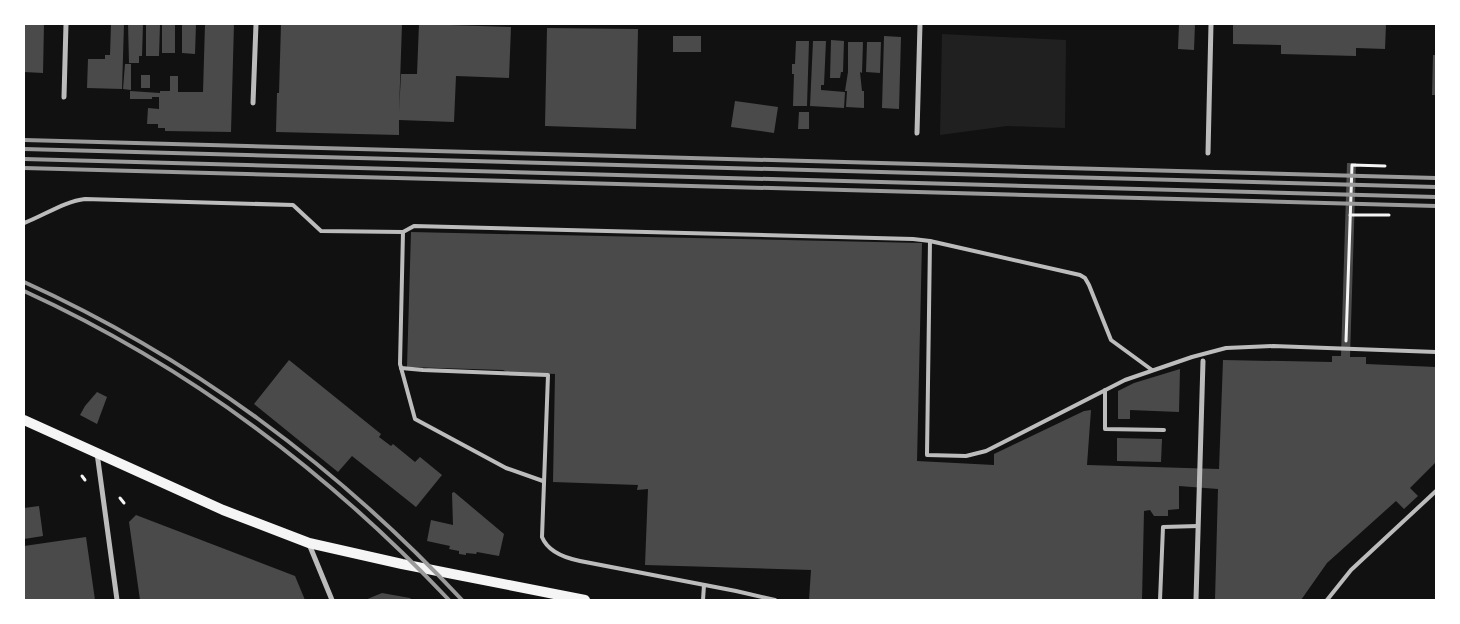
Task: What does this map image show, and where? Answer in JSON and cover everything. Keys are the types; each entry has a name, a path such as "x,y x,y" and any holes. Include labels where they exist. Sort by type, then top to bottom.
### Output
{"main road":[{"path":"24,420 223,510 309,543 585,600"}],"street":[{"path":"64,97 66,24"},
{"path":"253,103 256,24"},
{"path":"917,133 920,24"},
{"path":"1208,153 1211,24"},
{"path":"1196,600 1203,361"},
{"path":"97,452 117,600"},
{"path":"309,543 332,600"}],"lane":[{"path":"24,223 75,200 84,198 293,205 321,231 404,232 414,226 900,238 930,241 1080,275 1086,278 1111,340 1152,370"},
{"path":"404,232 401,368 415,419 506,468 543,481"},
{"path":"930,241 927,455 966,456 986,451 1125,380 1210,352 1243,346 1436,352"},
{"path":"401,368 548,375 542,537 548,547 555,552 580,562 775,600"},
{"path":"1105,390 1105,430 1164,430"},
{"path":"1327,600 1351,570 1436,491"},
{"path":"1160,600 1163,527 1198,526"},
{"path":"704,585 704,600"}],"path":[{"path":"1345,347 1352,165 1385,166"},
{"path":"1350,215 1389,215"},
{"path":"82,476 85,480"},
{"path":"120,498 124,503"}],"shaded area":[{"path":"942,34 1066,40 1065,128 1007,126 940,135"}],"building":[{"path":"24,24 44,24 43,73 24,72"},
{"path":"111,24 124,24 122,89 87,88 88,59 105,59 105,55 110,55"},
{"path":"128,24 143,24 142,56 139,56 139,63 129,63"},
{"path":"146,24 160,24 159,56 146,56"},
{"path":"162,24 175,24 175,53 162,53"},
{"path":"182,24 196,24 195,54 182,53"},
{"path":"205,24 234,24 231,132 165,131 165,128 158,128 158,124 147,124 148,108 159,109 159,97 152,97 152,99 130,99 130,91 160,93 160,91 170,91 170,76 178,76 178,92 203,92"},
{"path":"281,24 402,24 399,112 401,74 417,74 419,24 511,27 509,78 456,76 454,122 399,120 399,135 276,132"},
{"path":"1179,24 1195,24 1194,50 1178,49"},
{"path":"1233,24 1386,24 1385,49 1356,48 1356,56 1281,54 1281,45 1233,44"},
{"path":"547,28 638,29 636,129 545,126"},
{"path":"673,36 701,36 701,52 673,52"},
{"path":"884,36 901,37 899,109 882,108"},
{"path":"831,40 844,41 843,72 841,72 840,78 830,78"},
{"path":"796,41 809,41 807,106 793,106 794,74 792,74 792,64 795,64"},
{"path":"813,41 826,41 824,85 821,85 821,90 845,92 844,108 810,106"},
{"path":"848,42 863,42 862,73 860,72 862,91 864,91 864,108 846,107"},
{"path":"867,42 881,42 880,73 866,72"},
{"path":"1433,55 1436,55 1436,95 1432,95"},
{"path":"125,64 131,64 131,90 123,89"},
{"path":"141,75 150,75 150,88 141,88"},
{"path":"735,101 778,107 774,133 731,127"},
{"path":"799,112 809,112 809,129 798,129"},
{"path":"1347,163 1356,163 1350,357 1366,357 1366,364 1436,367 1436,462 1410,488 1418,496 1404,509 1396,501 1327,563 1301,600 1215,600 1218,489 1179,486 1179,509 1168,510 1168,516 1154,516 1150,510 1144,511 1142,600 809,600 811,570 645,565 648,489 637,490 638,485 553,482 555,374 507,372 503,370 407,367 411,232 922,243 917,461 994,465 994,454 1084,411 1091,410 1087,465 1219,469 1223,360 1332,362 1332,356 1341,356"},
{"path":"289,360 381,434 379,437 391,446 393,444 415,462 420,457 442,475 416,507 352,456 338,472 254,404"},
{"path":"1180,369 1179,412 1130,410 1130,419 1118,419 1118,391 1134,383"},
{"path":"97,392 107,397 97,424 80,415"},
{"path":"1117,438 1162,439 1161,462 1117,461"},
{"path":"454,492 504,534 499,556 477,552 476,554 459,554 459,551 449,549 450,546 427,541 431,520 453,525 452,493"},
{"path":"39,506 43,536 24,539 24,508"},
{"path":"136,515 295,576 305,600 140,600 129,522"},
{"path":"86,537 95,600 24,600 24,546"},
{"path":"382,593 410,598 412,600 365,600"}],"railway":[{"path":"24,140 1436,178"},
{"path":"24,149 1436,187"},
{"path":"24,159 1436,197"},
{"path":"24,168 1436,206"},
{"path":"24,282 85,312 145,345 259,419 365,505 462,600"},
{"path":"24,291 84,320 142,352 252,425 304,465 354,508 449,600"}]}
